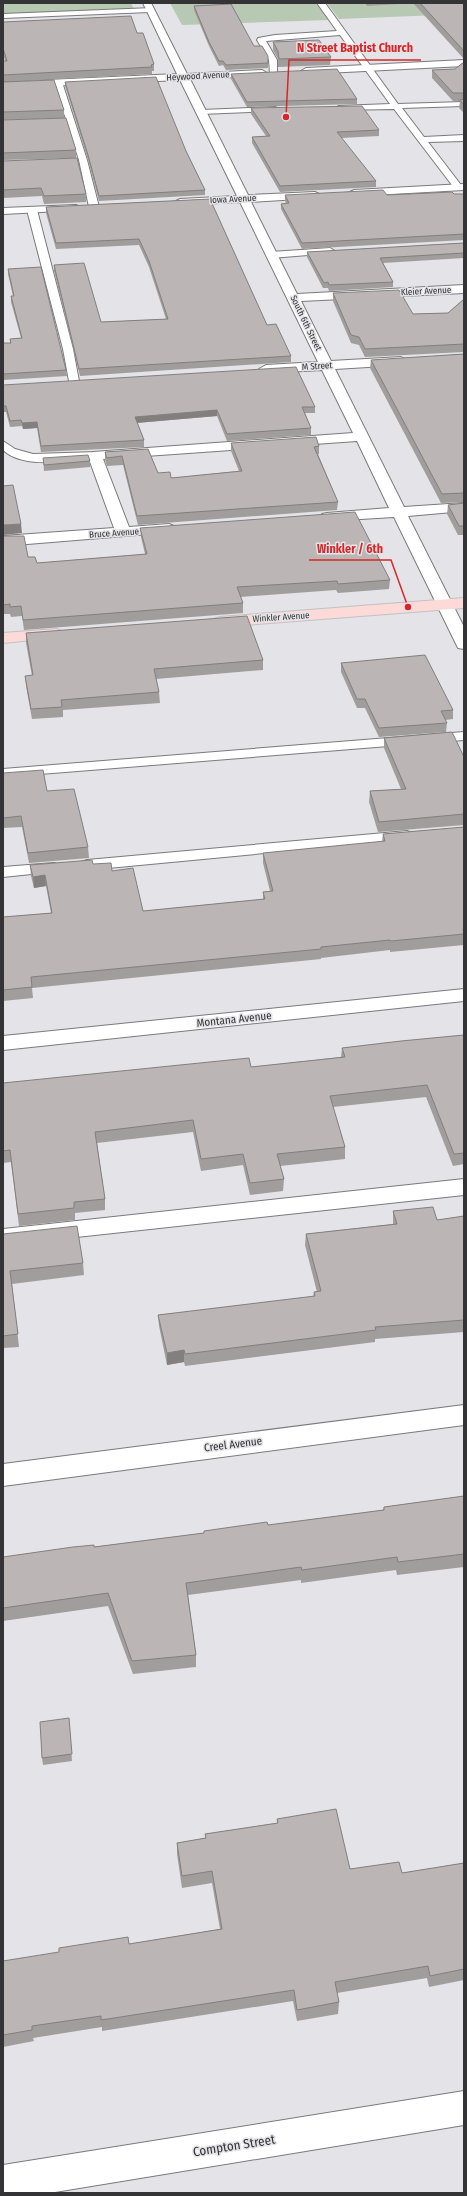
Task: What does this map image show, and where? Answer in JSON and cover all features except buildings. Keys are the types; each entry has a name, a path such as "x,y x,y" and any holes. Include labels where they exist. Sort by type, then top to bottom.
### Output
{"main road":[{"name":"Winkler Avenue","path":"202,623 464,603"},
{"path":"3,638 74,633"}],"street":[{"name":"South 6th Street","path":"148,6 464,644"},
{"path":"296,71 464,63"},
{"name":"Heywood Avenue","path":"3,85 277,72"},
{"path":"343,193 461,187"},
{"name":"Iowa Avenue","path":"172,202 327,194"},
{"path":"3,211 98,206"},
{"name":"Kleier Avenue","path":"293,298 464,289"},
{"name":"M Street","path":"255,370 410,360"},
{"path":"58,382 90,380"},
{"path":"123,532 96,459 98,455 361,437"},
{"path":"311,519 464,508"},
{"name":"Bruce Avenue","path":"3,541 186,528"},
{"name":"Montana Avenue","path":"3,1043 464,995"},
{"path":"3,1237 464,1187"},
{"name":"Creel Avenue","path":"3,1475 464,1415"},
{"name":"Compton Street","path":"3,2183 464,2108"}],"lane":[{"path":"321,3 367,68 461,187"},
{"path":"3,16 148,6"},
{"path":"277,72 273,60 261,40 275,37 344,34"},
{"path":"58,82 67,121 79,161 98,206"},
{"path":"330,108 464,104"},
{"path":"201,112 285,109"},
{"path":"423,140 464,138"},
{"path":"32,210 68,348 74,381"},
{"path":"271,255 341,251"},
{"path":"3,444 12,453 26,458 98,455"},
{"path":"3,774 464,736"},
{"path":"3,872 424,835"}],"green space":[{"path":"3,3 131,3 134,9 3,15"},
{"path":"170,3 316,3 329,20 182,25"},
{"path":"327,3 464,3 464,14 339,19"}],"place":[{"name":"N Street Baptist Church","path":"286,117"},
{"name":"Winkler / 6th","path":"408,607"}]}
